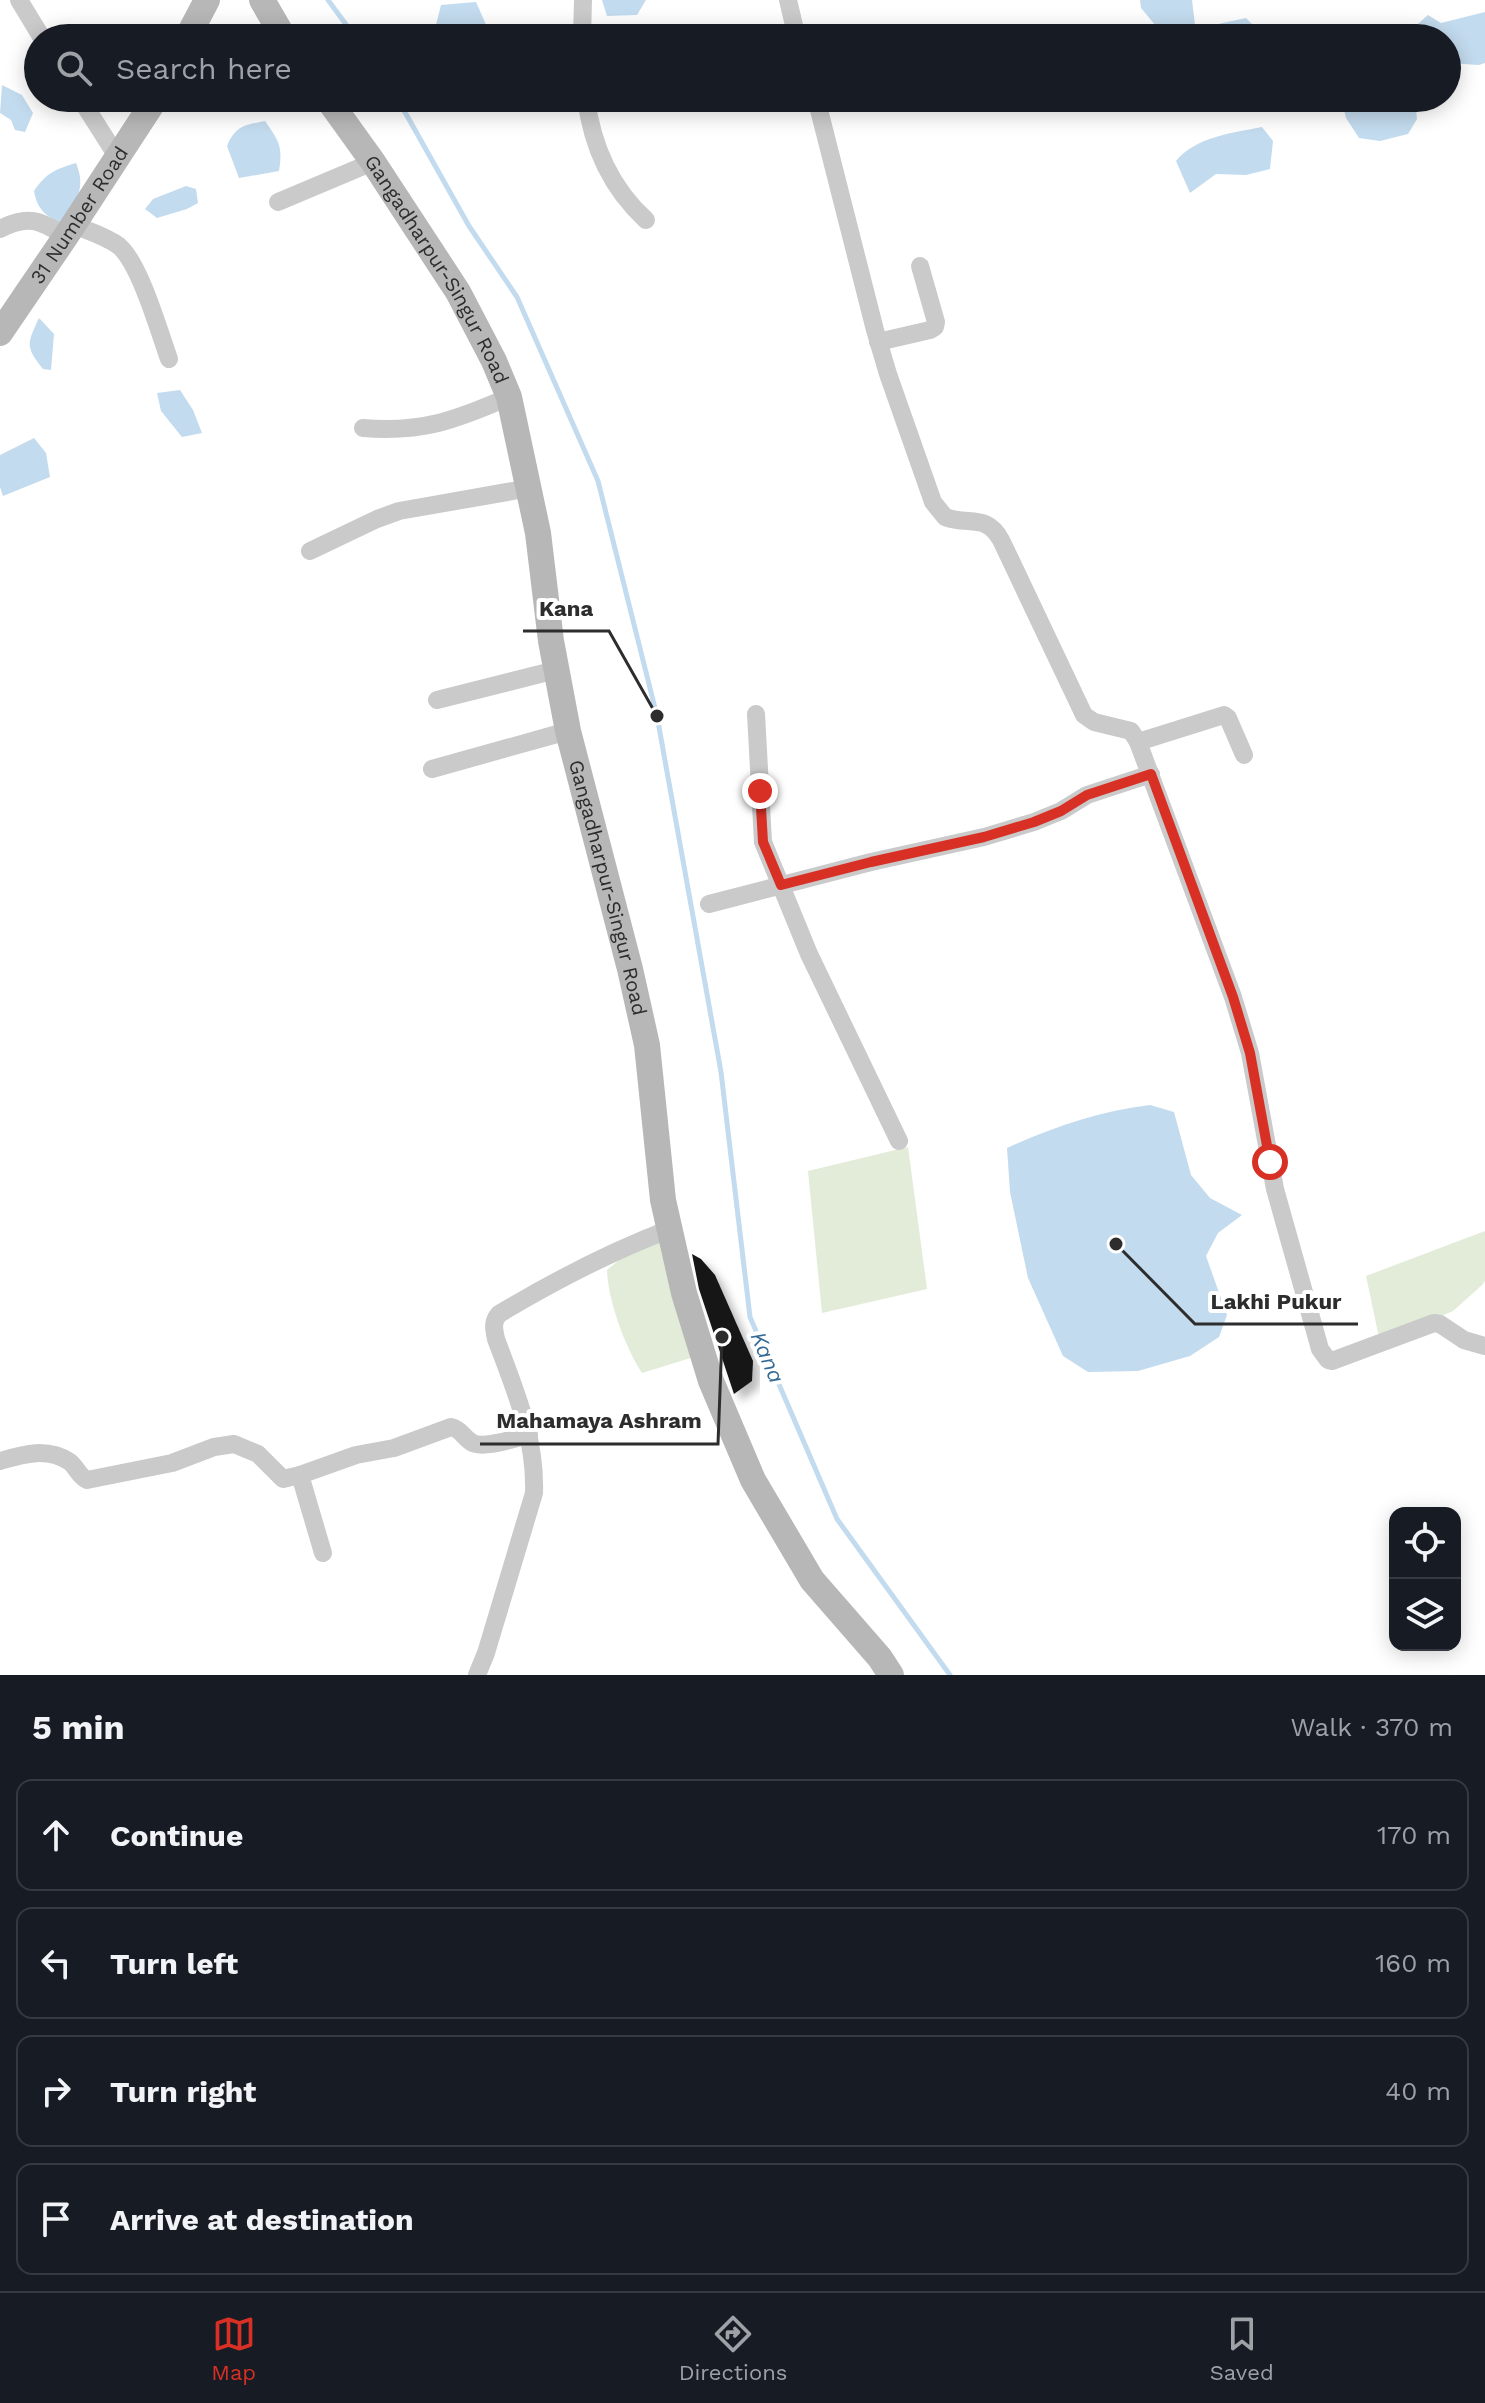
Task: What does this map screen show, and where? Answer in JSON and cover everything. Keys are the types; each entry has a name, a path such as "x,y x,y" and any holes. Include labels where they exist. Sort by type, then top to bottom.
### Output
{"street":[{"path":"19,0 34,24"},
{"path":"194,24 207,0"},
{"path":"262,0 276,24"},
{"path":"582,24 583,0"},
{"path":"788,0 794,24"},
{"path":"89,112 118,158"},
{"name":"31 Number Road","path":"0,333 147,112"},
{"name":"Gangadharpur-Singur Road","path":"337,112 458,292 509,397 530,488 556,670 568,731 647,1045 663,1200 684,1293 711,1381 753,1480 812,1580 880,1658 891,1675"},
{"path":"588,112 591,132 607,171 630,206 646,220"},
{"path":"820,112 878,342 926,485 938,509 952,519 981,522 993,528 1084,715 1094,722 1131,731 1151,774 1233,997 1250,1053 1275,1189 1320,1349 1332,1361 1434,1323 1464,1340 1485,1346"},
{"path":"278,202 373,162"},
{"path":"0,229 11,223 41,221 112,242 131,260 169,359"},
{"path":"878,342 935,327 920,266"},
{"path":"363,428 391,430 442,424 509,397"},
{"path":"310,551 399,511 530,488"},
{"path":"437,700 556,670"},
{"path":"756,714 761,828 767,853 809,954 899,1141"},
{"path":"1138,742 1224,715 1244,755"},
{"path":"432,769 568,731"},
{"path":"709,904 871,862 984,837 1034,822 1061,811 1087,795 1151,774"},
{"path":"477,1675 534,1493 535,1467 529,1435 493,1329 495,1319 620,1248 670,1229"},
{"path":"0,1461 40,1452 67,1460 81,1478 87,1480 172,1463 214,1447 234,1444 258,1454 280,1477 300,1475 356,1455 394,1448 451,1427 479,1446 529,1435"},
{"path":"300,1475 323,1553"}],"green space":[{"path":"908,1147 927,1289 822,1313 808,1171"},
{"path":"1485,1231 1485,1281 1482,1285 1453,1311 1380,1342 1366,1276"},
{"path":"666,1237 697,1356 642,1373 618,1323 607,1270 637,1245"}],"water":[{"path":"602,0 646,0 637,15 607,16"},
{"path":"1140,0 1192,0 1195,24 1154,24 1141,8"},
{"path":"476,2 486,24 436,24 441,5"},
{"path":"1485,12 1485,63 1461,64 1461,24 1418,24 1428,15 1441,23"},
{"path":"1246,18 1252,24 1218,24"},
{"path":"2,85 22,95 24,112 33,113 25,132 15,130 11,120 0,113"},
{"path":"1344,112 1416,112 1417,119 1408,134 1380,141 1359,138"},
{"path":"265,121 279,144 279,171 239,178 227,146 242,127"},
{"path":"1262,127 1273,141 1270,169 1246,175 1216,174 1190,193 1176,161 1205,141"},
{"path":"76,163 80,188 63,224 43,212 34,191 52,172"},
{"path":"186,186 196,189 198,203 157,218 145,209 153,199"},
{"path":"39,318 54,334 51,370 43,369 31,350 30,339"},
{"path":"180,390 193,410 202,433 182,437 161,411 157,393"},
{"path":"34,438 46,453 50,477 3,496 0,455"},
{"path":"1150,1105 1174,1112 1191,1175 1210,1198 1242,1215 1218,1233 1206,1256 1227,1315 1219,1337 1190,1356 1138,1371 1088,1372 1063,1356 1028,1278 1010,1192 1007,1148 1077,1121"}],"building":[{"path":"692,1254 715,1275 753,1361 752,1381 734,1394 699,1289"}],"waterway":[{"name":"Kana","path":"328,0 346,24"},
{"name":"Kana","path":"405,112 469,226 517,297 598,481 657,716 721,1072 750,1317 837,1519 950,1675"}],"place":[{"name":"Kana","path":"657,716"},
{"name":"Lakhi Pukur","path":"1116,1244"},
{"name":"Mahamaya Ashram","path":"722,1337"}],"route":[{"path":"760,791 763,842 781,885 984,837 1034,822 1061,811 1087,795 1151,774 1233,997 1250,1053 1270,1162"}]}
